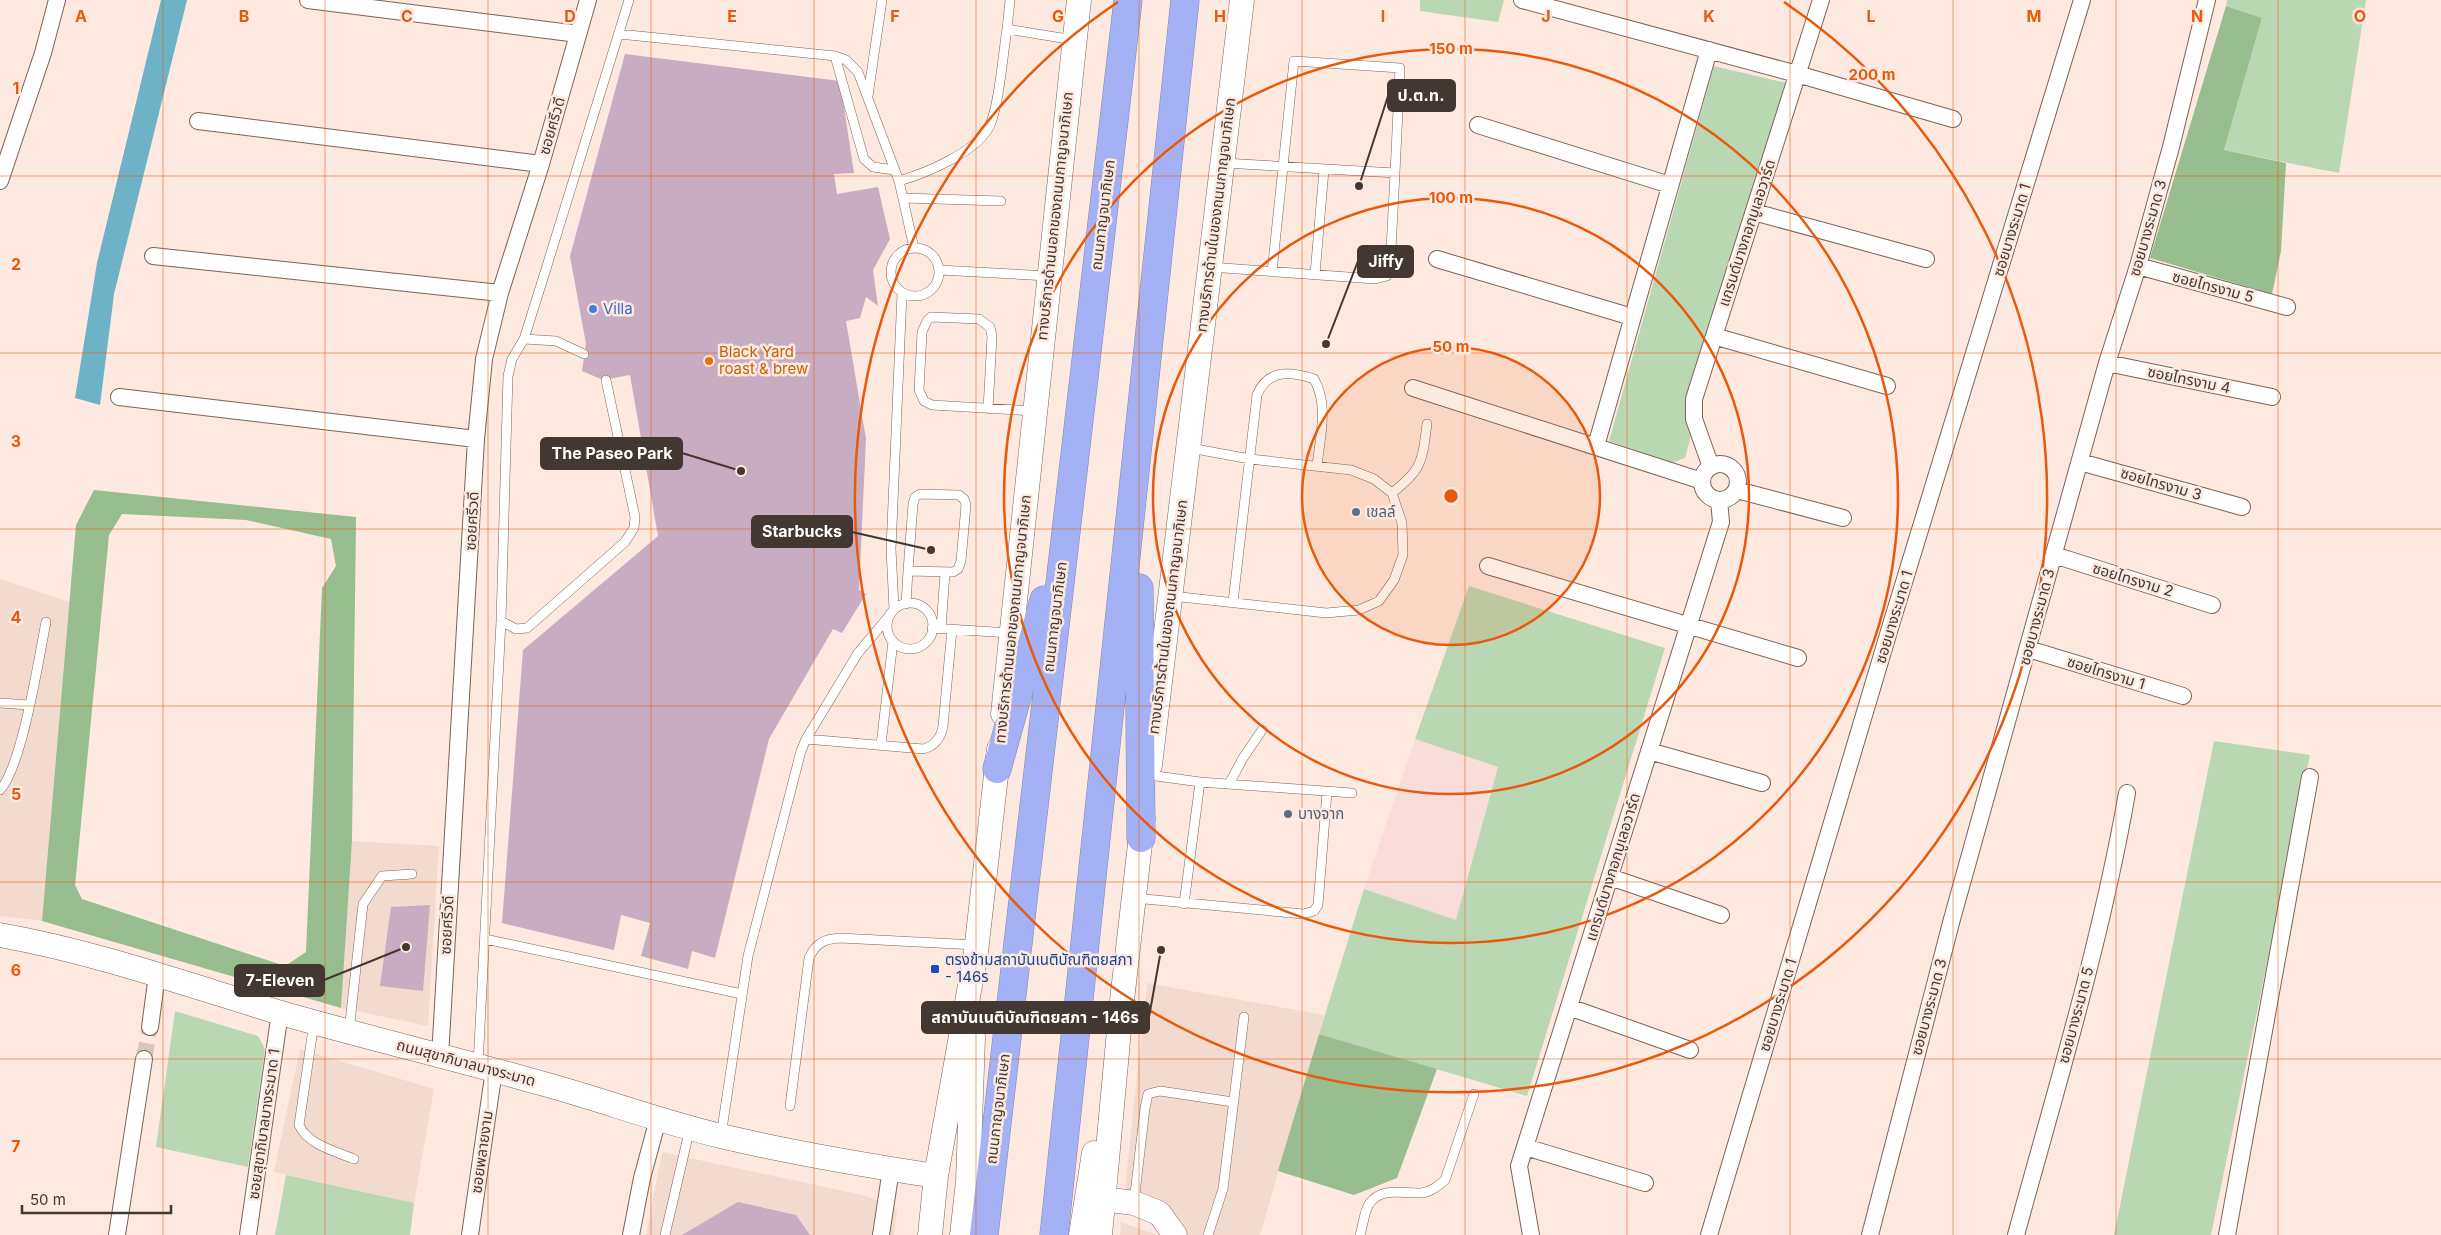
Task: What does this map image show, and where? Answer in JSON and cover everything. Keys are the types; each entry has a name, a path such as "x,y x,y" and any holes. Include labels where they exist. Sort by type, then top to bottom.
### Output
{"highway":[{"name":"ถนนกาญจนาภิเษก","path":"984,1235 1128,0"},
{"path":"1054,1235 1185,0"},
{"path":"1138,457 1140,838"},
{"path":"996,769 1067,516"}],"main road":[{"name":"ทางบริการด้านนอกของถนนกาญจนาภิเษก","path":"930,1235 936,1176 976,949 1013,633 1034,412 1079,0"},
{"name":"ทางบริการด้านในของถนนกาญจนาภิเษก","path":"1100,1235 1133,898 1169,595 1190,448 1242,0"},
{"name":"ถนนสุขาภิบาลบางระมาด","path":"0,935 49,944 314,1022 440,1057 486,1067 721,1136 891,1170 936,1176"},
{"path":"962,1235 968,1182 976,949"},
{"path":"1081,1235 1085,1200 1121,1009"},
{"path":"1104,1200 1134,1203 1159,1213 1175,1235"}],"street":[{"path":"0,181 43,53 58,0"},
{"path":"308,0 578,34"},
{"name":"ซอยศรีวดี","path":"440,1057 476,439 484,359 500,294 541,164 588,0"},
{"path":"1522,0 1797,74 1953,119"},
{"name":"แกรนด์บางกอกบูเลอวาร์ด","path":"1707,474 1694,419 1694,399 1821,0"},
{"name":"ซอยบางระมาด 1","path":"1709,1235 1888,637 2082,0"},
{"name":"ซอยบางระมาด 3","path":"1870,1235 1952,919 2107,363 2138,266 2171,148 2206,0"},
{"path":"1596,446 1709,50"},
{"path":"198,121 541,164"},
{"path":"1478,125 1670,185"},
{"path":"1754,212 1926,259"},
{"path":"153,256 500,294"},
{"path":"1437,259 1632,317"},
{"name":"ซอยไทรงาม 5","path":"2138,266 2287,307"},
{"path":"1714,336 1887,386"},
{"name":"ซอยไทรงาม 4","path":"2107,363 2272,397"},
{"path":"1413,388 1596,446 1707,474"},
{"path":"119,397 476,439"},
{"name":"ซอยไทรงาม 3","path":"2080,462 2242,507"},
{"path":"1722,464 1733,469 1739,480 1737,490 1731,497 1719,500 1708,496 1703,487 1707,474 1722,464"},
{"path":"1737,490 1843,518"},
{"name":"แกรนด์บางกอกบูเลอวาร์ด","path":"1531,1235 1519,1166 1721,522 1719,500"},
{"name":"ซอยไทรงาม 2","path":"2054,556 2212,605"},
{"path":"1488,566 1798,658"},
{"name":"ซอยไทรงาม 1","path":"2028,649 2183,696"},
{"path":"1649,751 1762,783"},
{"path":"2227,1235 2310,777"},
{"name":"ซอยบางระมาด 5","path":"2016,1235 2092,956 2119,842 2127,793"},
{"path":"1610,878 1721,915"},
{"path":"150,1027 157,975"},
{"path":"1569,1007 1690,1050"},
{"name":"ซอยสุขาภิบาลบางระมาด 1","path":"248,1235 280,1012"},
{"path":"117,1235 144,1059"},
{"name":"ซอยพลายงาม","path":"470,1235 486,1067"},
{"path":"631,1235 642,1178 658,1119"},
{"path":"1525,1147 1645,1183"},
{"path":"881,1235 891,1170"}],"lane":[{"path":"486,1067 485,940 501,621 508,376 512,359 524,339 630,0"},
{"path":"868,97 882,0"},
{"path":"899,181 940,166 975,142 988,129 993,116 1010,0"},
{"path":"1007,30 1074,40"},
{"path":"619,34 835,56 846,60 856,69 899,181 914,248"},
{"path":"835,56 864,159 873,167 895,170"},
{"path":"1210,267 1272,272 1315,274 1375,279 1387,276 1390,268 1400,68 1294,61 1272,272"},
{"path":"1222,163 1395,174"},
{"path":"1315,274 1324,170"},
{"path":"903,198 1001,201"},
{"path":"914,248 930,252 935,258 939,270 937,282 926,294 918,296 902,293 892,281 891,266 899,253 914,248"},
{"path":"939,270 1049,276"},
{"path":"902,293 891,548 892,612 887,630 893,640 902,647 917,647 936,628 945,573"},
{"path":"988,409 992,336 990,327 980,318 938,316 929,319 922,332 919,390 922,399 932,405 988,409 1034,412"},
{"path":"524,339 556,341 584,354"},
{"path":"1233,602 1258,395 1262,384 1270,377 1281,374 1314,379 1323,400 1317,466"},
{"path":"501,621 516,629 527,628 625,542 634,528 635,517 606,380"},
{"path":"1392,492 1412,478 1418,468 1427,424"},
{"path":"1169,595 1326,613 1359,610 1379,601 1394,580 1403,555 1402,523 1392,492 1374,479 1351,470 1250,459 1190,448"},
{"path":"906,604 908,571 915,497 920,494 958,495 964,499 966,505 961,565 953,572 945,573 908,571"},
{"path":"721,1136 742,994 755,929 806,739 858,653 892,612 906,604 916,604 928,612 936,628"},
{"path":"0,790 6,783 13,766 29,706 46,622"},
{"path":"936,628 1013,633"},
{"path":"806,739 923,749 938,741 943,726 952,629"},
{"path":"881,745 893,640"},
{"path":"0,703 29,706"},
{"path":"1229,784 1243,758 1262,730"},
{"path":"1149,775 1200,782 1352,793"},
{"path":"1184,904 1200,782"},
{"path":"1133,898 1303,914 1314,911 1318,905 1327,792"},
{"path":"349,1031 363,904 382,876 412,874"},
{"path":"790,1106 809,958 814,947 826,939 840,938 976,949"},
{"path":"485,940 742,994"},
{"path":"1208,1235 1223,1189 1244,1017"},
{"path":"314,1022 299,1125 304,1135 313,1141 354,1159"},
{"path":"1134,1203 1148,1094 1160,1091 1233,1102"},
{"path":"1360,1235 1369,1204 1383,1194 1399,1191 1422,1193 1436,1189 1445,1180 1474,1094"},
{"path":"665,1235 690,1128"}],"shaded area":[{"path":"0,579 69,602 42,921 0,916"},
{"path":"1415,739 1498,767 1456,921 1364,889"},
{"path":"352,841 439,846 428,1026 341,1008"},
{"path":"1147,983 1324,1015 1260,1235 1188,1235 1182,1222 1157,1203 1125,1188"},
{"path":"300,1049 434,1089 414,1203 274,1172"},
{"path":"662,1152 867,1196 897,1210 894,1235 646,1235"},
{"path":"1121,1222 1154,1234 1154,1235 1120,1235"}],"green space":[{"path":"1420,0 1504,0 1498,22 1420,11"},
{"path":"2227,0 2366,0 2339,173 2224,150 2262,18 2226,6"},
{"path":"2226,6 2262,18 2224,150 2286,163 2281,251 2272,294 2150,258"},
{"path":"1714,66 1786,83 1685,458 1671,463 1609,441"},
{"path":"94,490 356,517 352,841 341,1008 42,921 76,525","holes":["122,514 246,520 331,539 336,566 322,588 306,952 285,966 82,899 75,885 109,535"]},
{"path":"1469,586 1665,648 1527,1096 1319,1034 1364,889 1456,920 1498,767 1415,739"},
{"path":"2214,741 2310,755 2211,1235 2114,1235"},
{"path":"175,1011 258,1036 265,1049 248,1167 156,1147"},
{"path":"1319,1034 1437,1069 1397,1178 1354,1195 1278,1171"},
{"path":"286,1175 414,1203 410,1235 275,1235"}],"water":[{"path":"161,0 187,0 114,294 100,405 75,398 97,263"}],"building":[{"path":"625,54 840,81 854,173 834,174 837,194 878,187 890,239 873,270 878,306 866,297 860,318 846,321 866,439 859,590 866,594 842,633 833,629 769,739 715,958 692,951 688,969 641,956 650,923 621,915 614,950 502,923 523,650 658,536 630,375 603,380 582,371 586,344 570,256"},
{"path":"430,905 423,991 380,986 391,907"},
{"path":"738,1202 796,1215 810,1235 682,1235"}],"tunnel":[{"path":"144,1059 150,1027"}],"place":[{"name":"ป.ต.ท.","path":"1359,186"},
{"name":"Villa","path":"593,309"},
{"name":"Jiffy","path":"1326,344"},
{"name":"Black Yard roast & brew","path":"709,361"},
{"name":"The Paseo Park","path":"741,471"},
{"name":"เชลล์","path":"1356,512"},
{"name":"Starbucks","path":"931,550"},
{"name":"บางจาก","path":"1288,814"},
{"name":"7-Eleven","path":"406,947"},
{"name":"สถาบันเนติบัณฑิตยสภา - 146ร","path":"1161,950"},
{"name":"ตรงข้ามสถาบันเนติบัณฑิตยสภา - 146ร","path":"935,969"}]}
